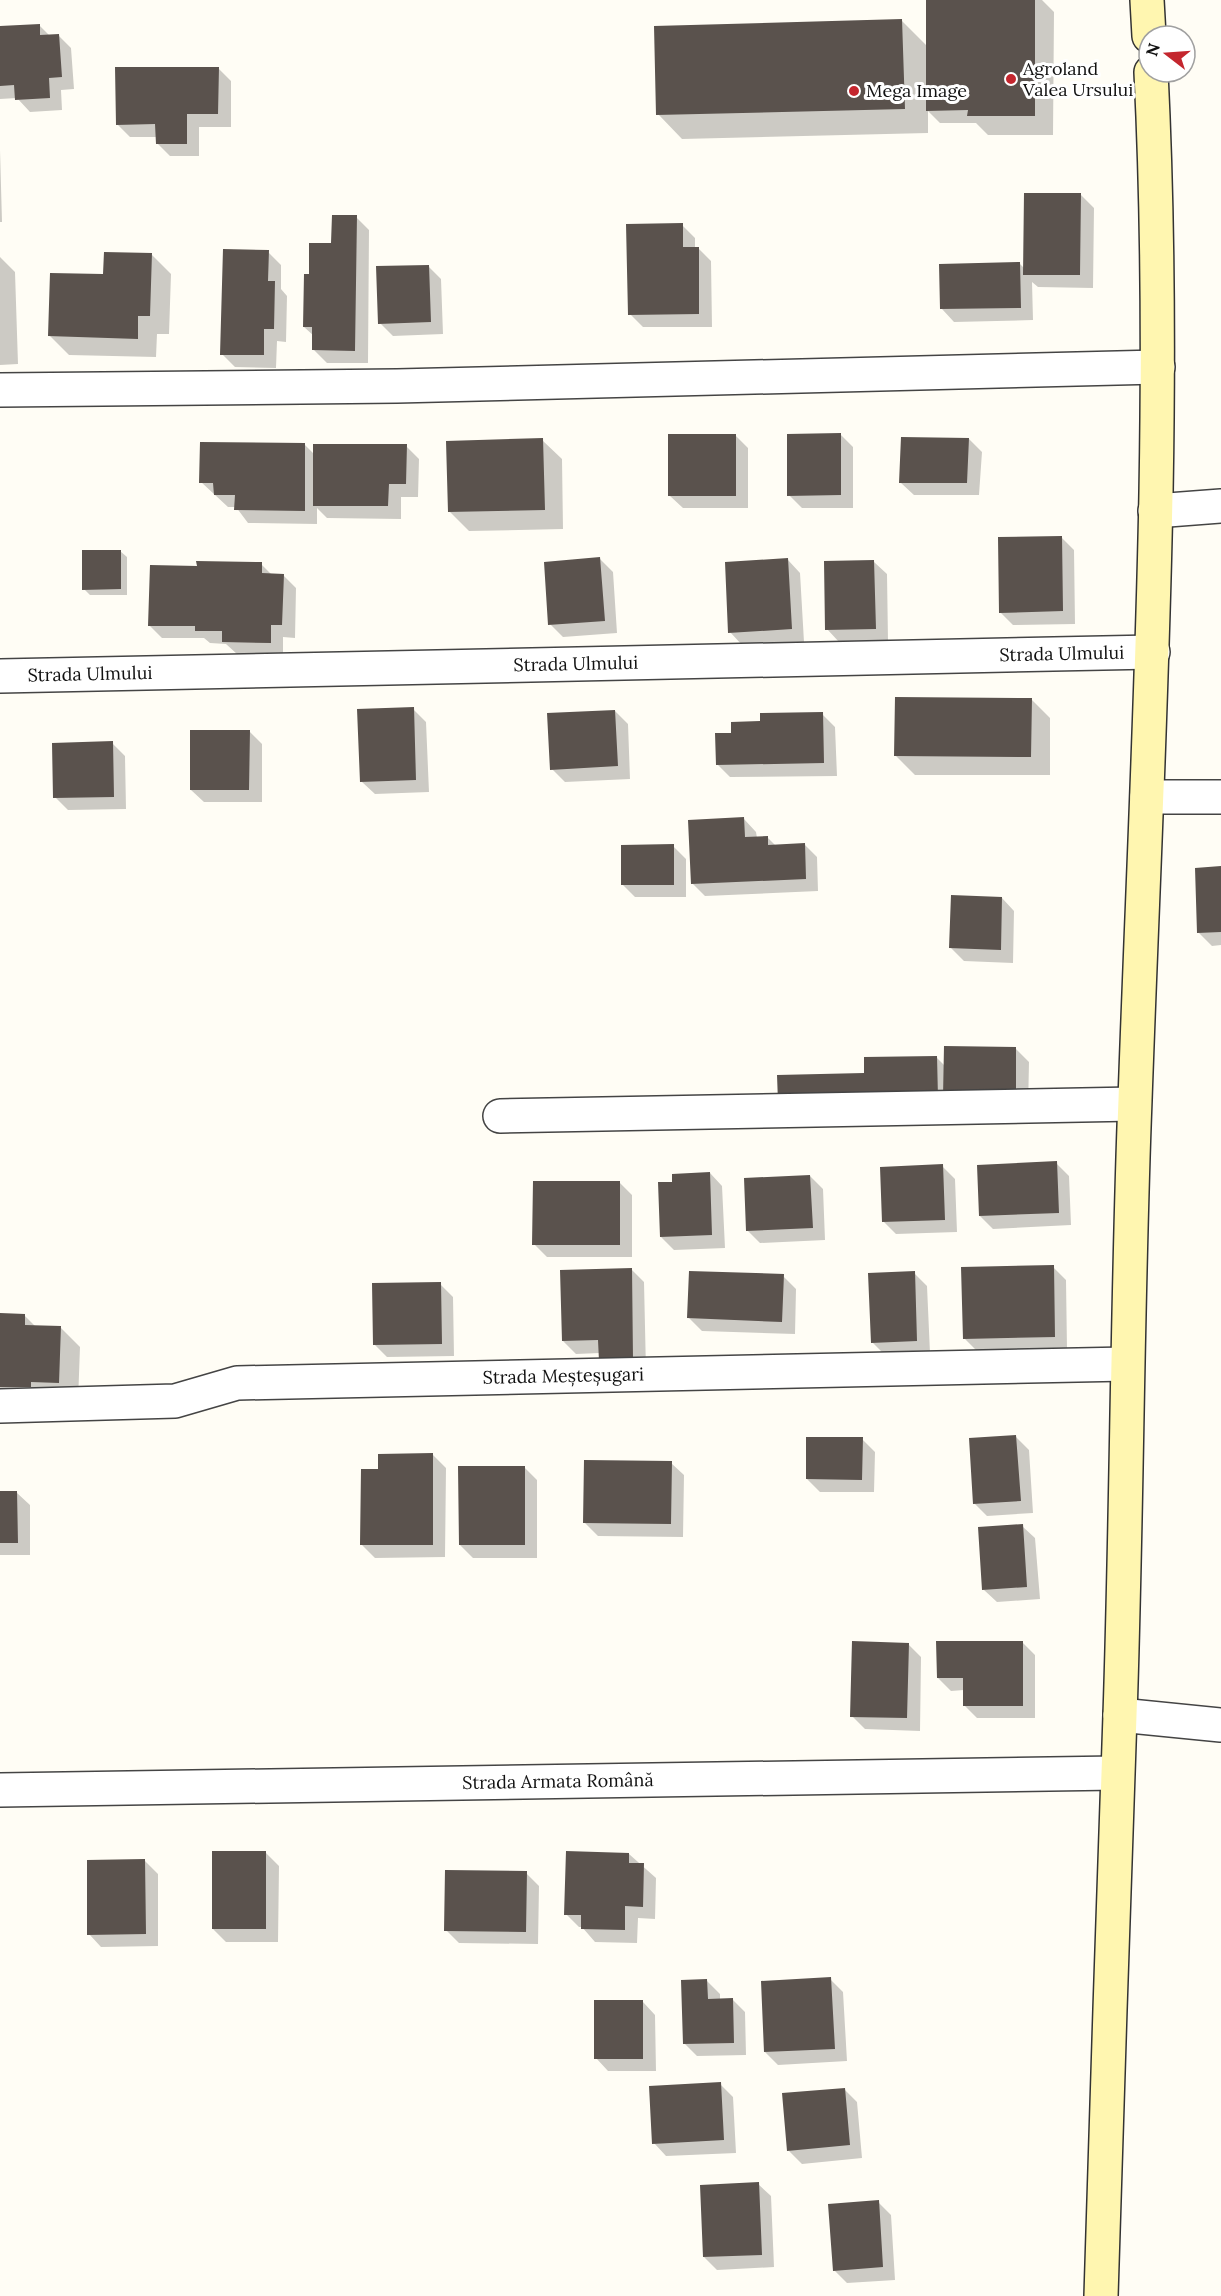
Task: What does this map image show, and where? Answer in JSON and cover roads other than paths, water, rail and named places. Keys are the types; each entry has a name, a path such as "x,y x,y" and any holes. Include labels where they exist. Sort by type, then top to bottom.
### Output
{"main road":[{"path":"1148,0 1149,24"},
{"path":"1101,2296 1120,1715 1134,1104 1153,652 1158,367 1152,84"}],"street":[{"path":"0,390 397,386 1158,367"},
{"path":"1155,511 1221,506"},
{"name":"Strada Ulmului","path":"0,676 1153,652"},
{"path":"1147,797 1221,797"},
{"path":"500,1116 1134,1104"},
{"name":"Strada Meșteșugari","path":"0,1406 175,1401 237,1383 1128,1364"},
{"path":"1120,1715 1221,1725"},
{"name":"Strada Armata Română","path":"0,1790 1117,1773"}],"place":[{"name":"Agroland Valea Ursului","path":"1011,79"},
{"name":"Mega Image","path":"854,91"}]}
